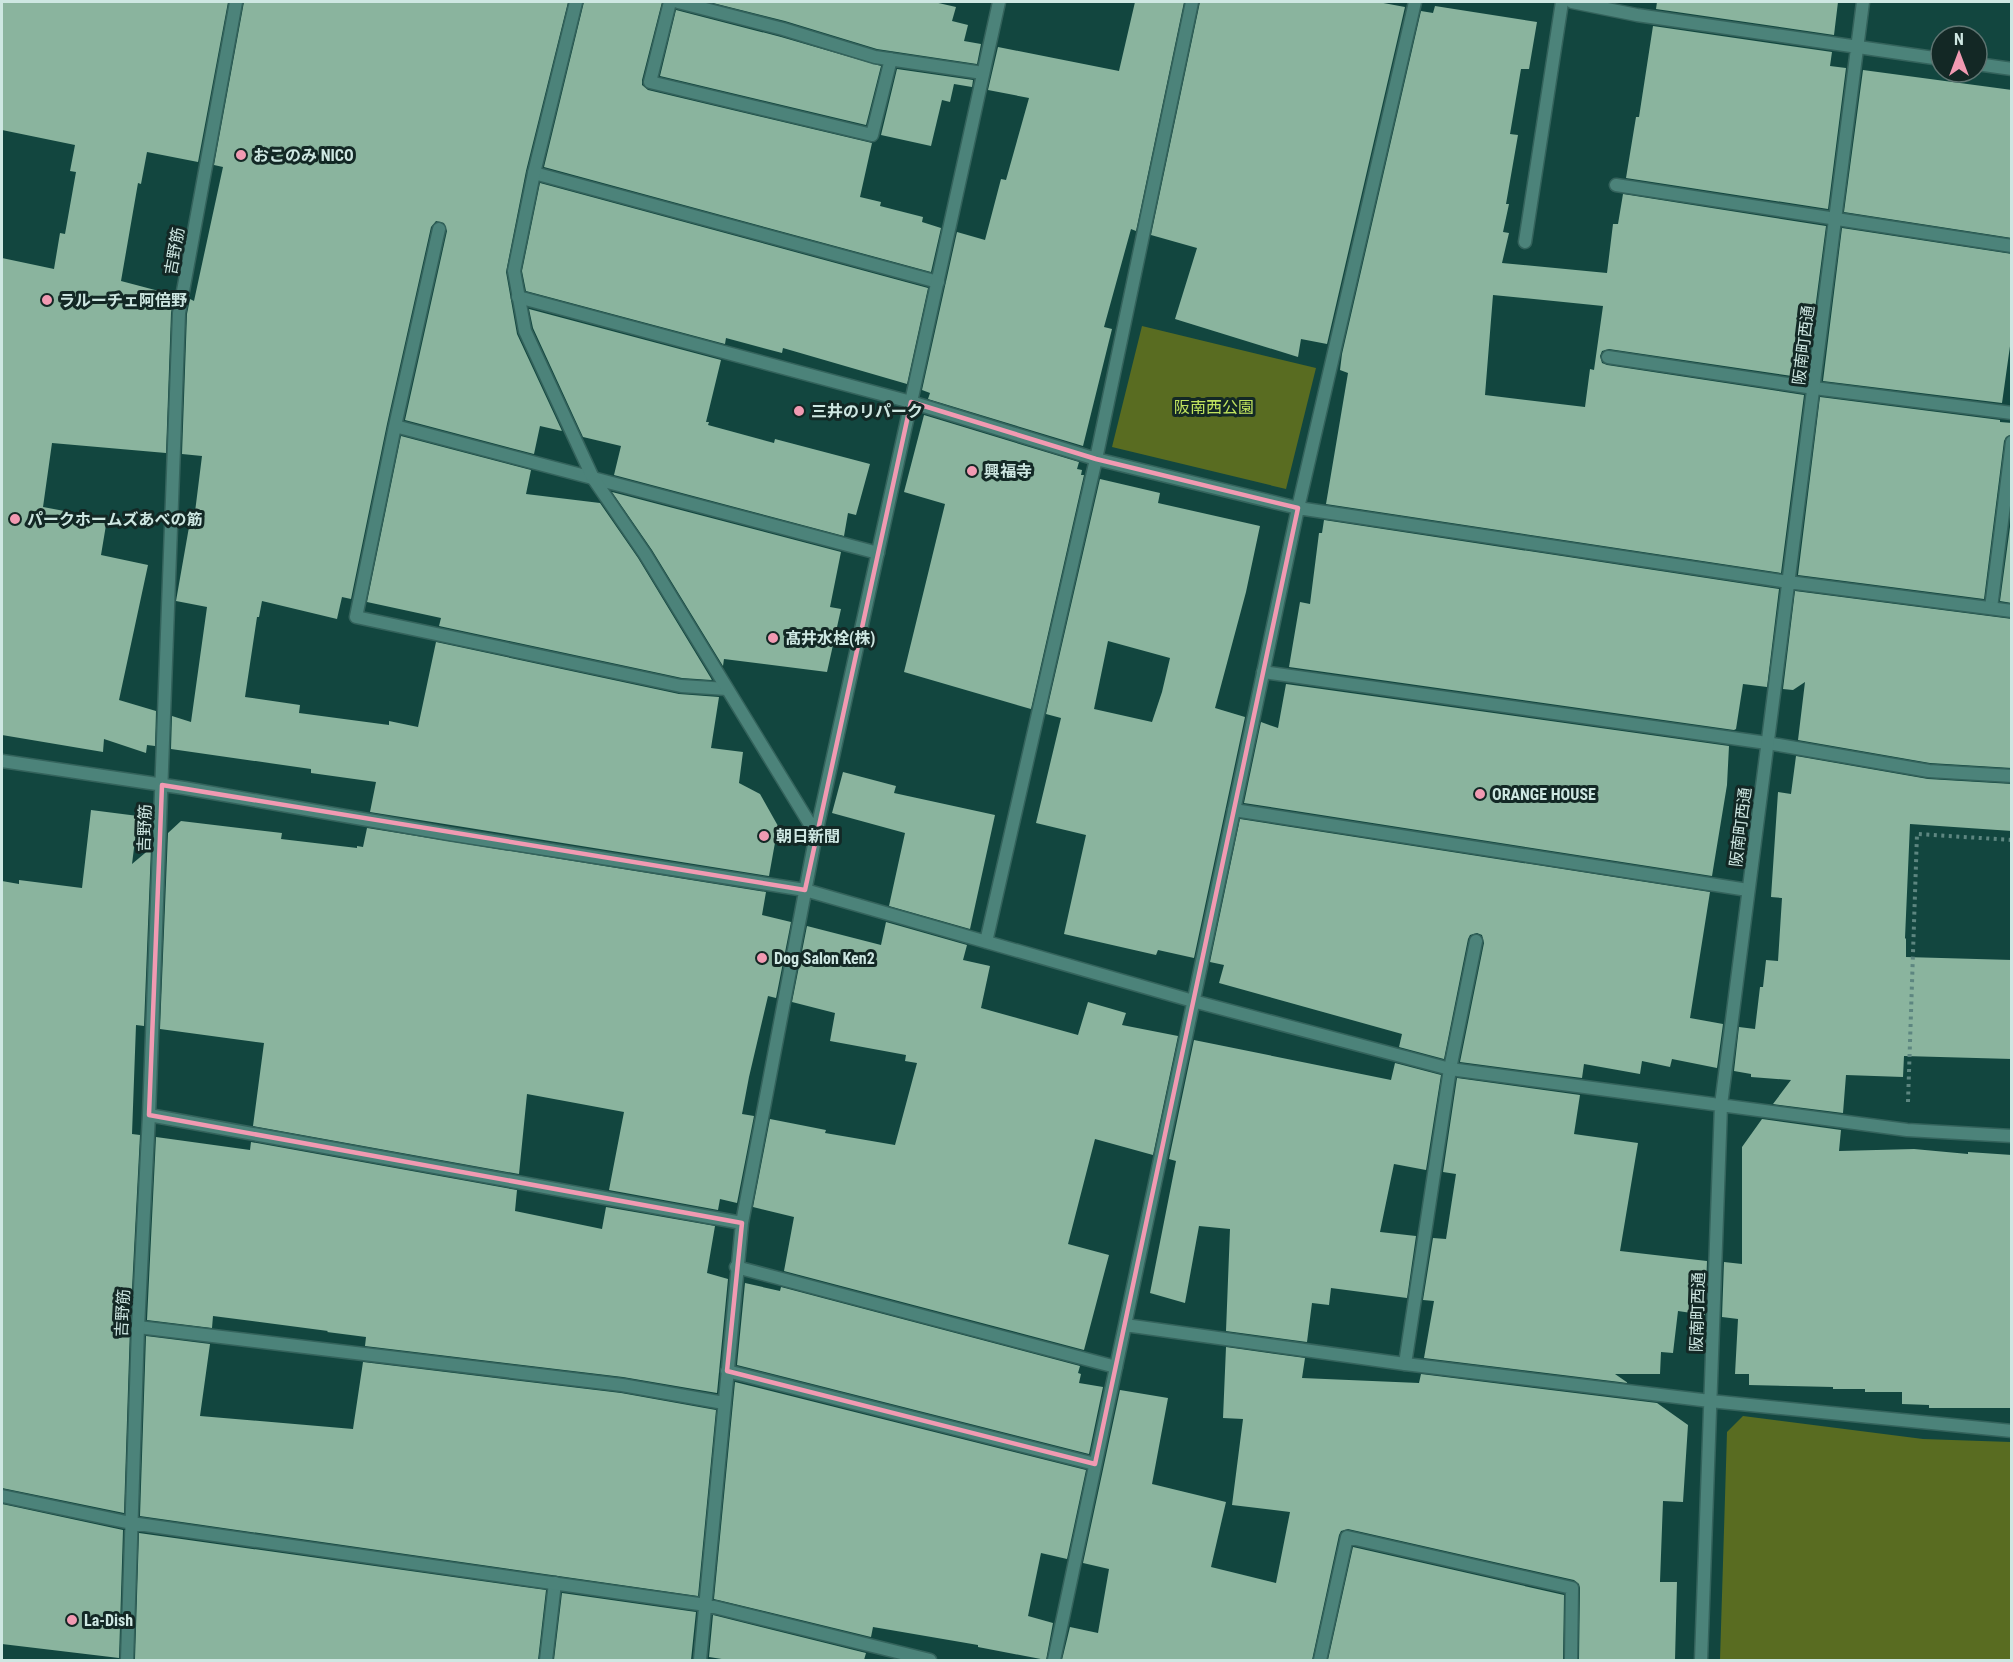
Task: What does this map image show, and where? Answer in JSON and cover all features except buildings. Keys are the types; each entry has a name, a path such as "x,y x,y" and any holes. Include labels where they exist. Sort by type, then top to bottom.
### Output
{"street":[{"name":"吉野筋","path":"127,1660 138,1327 149,1115 179,313 237,2"},
{"path":"576,2 534,173 514,271 525,330 593,478 645,554 816,834"},
{"path":"670,2 650,82 872,135 891,59"},
{"path":"678,2 789,31 875,57 983,73"},
{"path":"700,1660 742,1223 816,834 999,2"},
{"path":"986,942 1096,459 1192,2"},
{"path":"1054,1660 1298,508 1415,2"},
{"path":"1525,242 1562,2"},
{"path":"1572,2 1637,15 1929,57"},
{"path":"1637,15 1639,2"},
{"name":"阪南町西通","path":"1701,1660 1720,1105 1863,2"},
{"path":"1989,66 2012,69"},
{"path":"534,173 938,282"},
{"path":"1616,185 2012,246"},
{"path":"439,229 395,426 356,617 681,686 727,689"},
{"path":"518,297 911,402 1096,459 1298,508 1788,582 2012,611"},
{"path":"1608,357 1814,388 2012,413"},
{"path":"395,426 878,552"},
{"path":"1991,608 2012,442"},
{"path":"1263,672 1767,743 1929,771 2012,776"},
{"path":"2,761 805,890 1194,1001 1450,1069 1907,1130 2012,1136"},
{"path":"1234,810 1749,890"},
{"path":"1406,1364 1450,1069 1476,941"},
{"path":"149,1115 742,1223"},
{"path":"736,1267 1116,1367"},
{"path":"1125,1325 1406,1364 1710,1401 2012,1431"},
{"path":"138,1327 622,1385 724,1402"},
{"path":"727,1371 1095,1464"},
{"path":"2,1496 131,1522 706,1605 930,1660"},
{"path":"1320,1660 1347,1537 1572,1588 1571,1660"},
{"path":"546,1660 555,1583"}],"path":[{"path":"1907,1130 1917,834 2012,840"}],"highlighted area":[{"path":"911,402 1096,459 1298,508 1095,1464 727,1371 742,1223 149,1115 162,785 805,890"}],"green space":[{"name":"阪南西公園","path":"1142,326 1316,368 1286,489 1112,447"},
{"path":"1743,1416 1923,1439 2011,1442 2011,1660 1720,1660 1727,1432"}],"place":[{"name":"おこのみ NICO","path":"241,155"},
{"name":"ラルーチェ阿倍野","path":"47,300"},
{"name":"三井のリパーク","path":"799,411"},
{"name":"興福寺","path":"972,471"},
{"name":"パークホームズあべの筋","path":"15,519"},
{"name":"髙井水栓(株)","path":"773,638"},
{"name":"ORANGE HOUSE","path":"1480,794"},
{"name":"朝日新聞","path":"764,836"},
{"name":"Dog Salon Ken2","path":"762,958"},
{"name":"La-Dish","path":"72,1620"}]}
